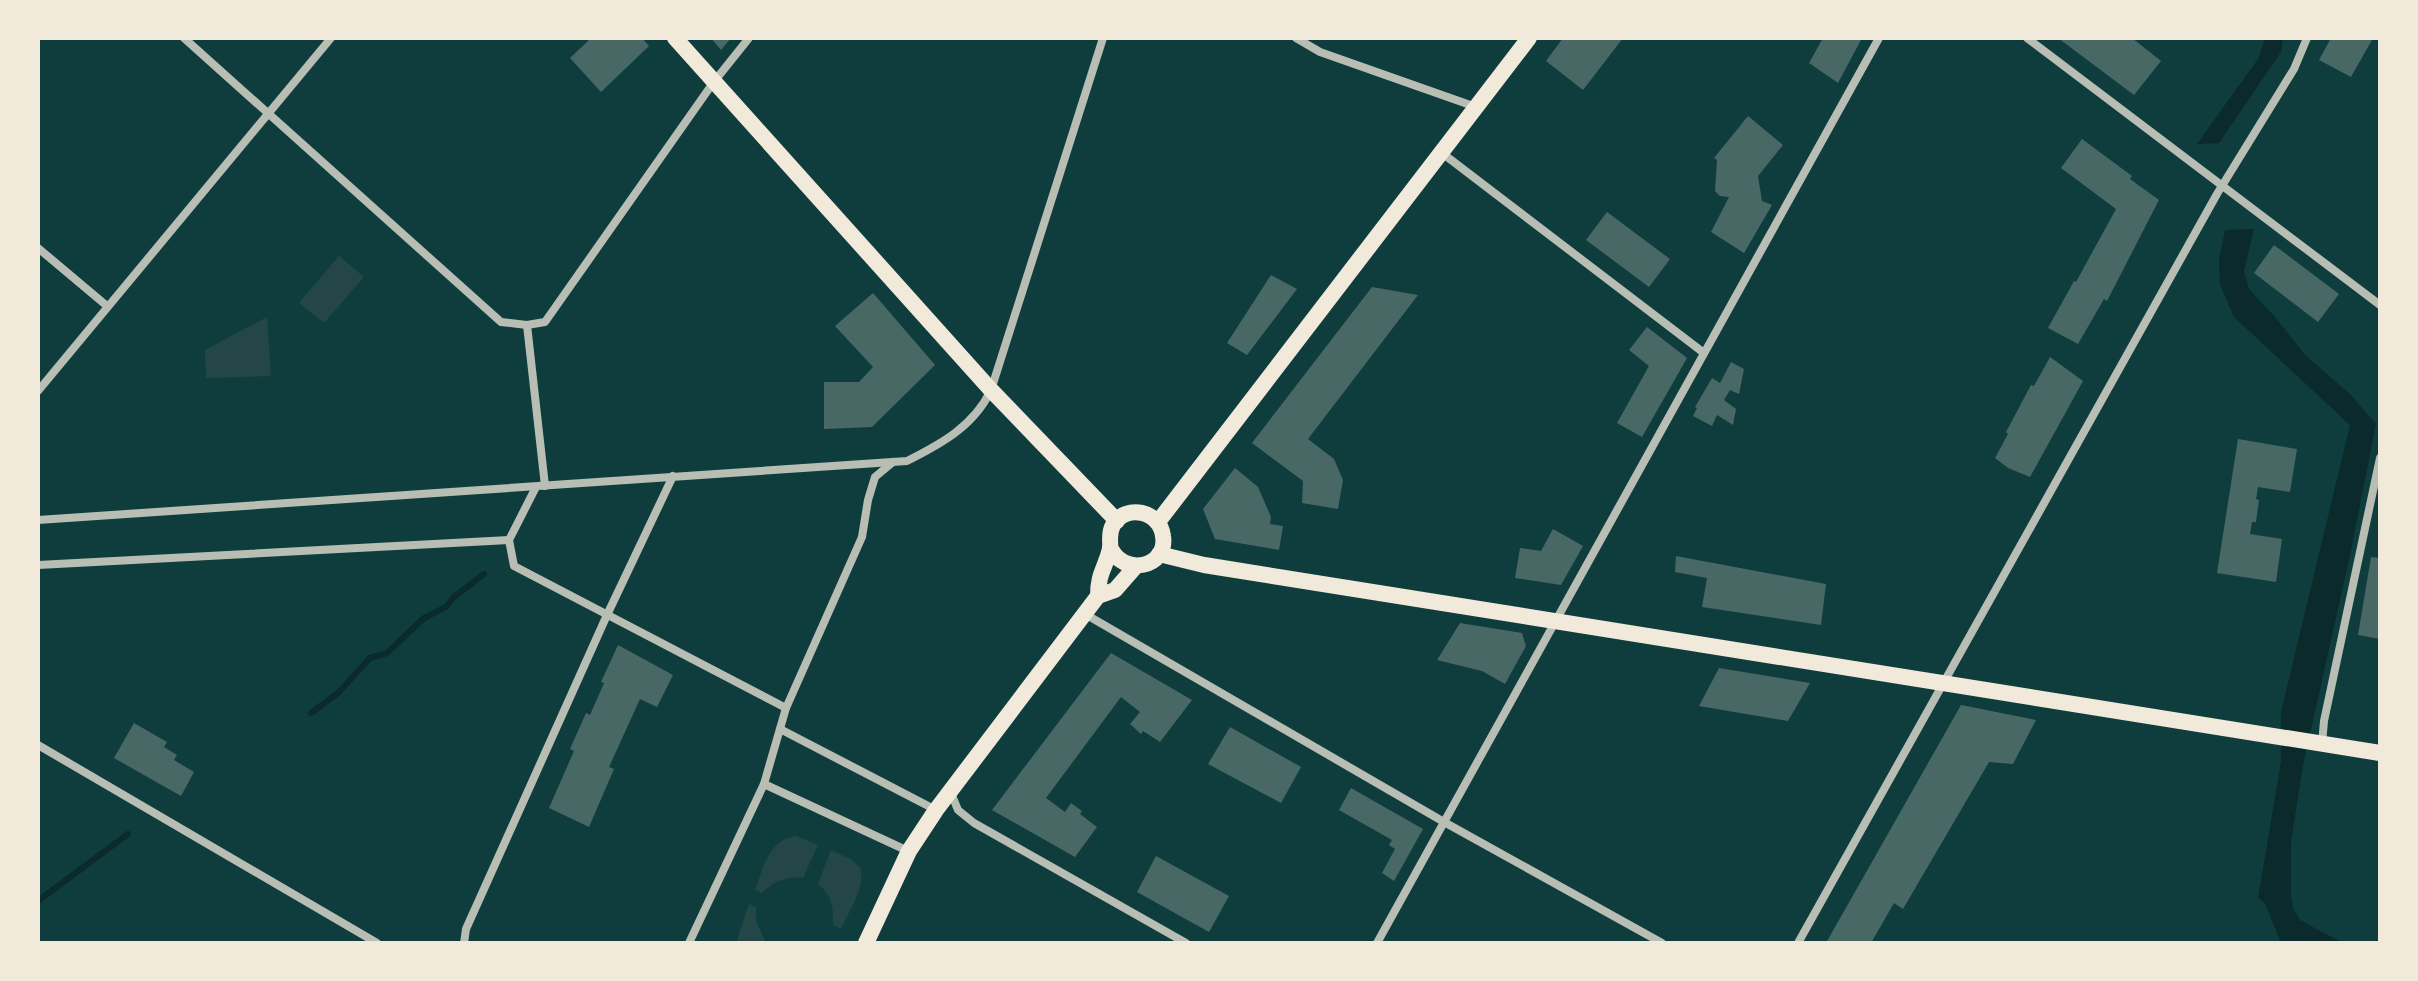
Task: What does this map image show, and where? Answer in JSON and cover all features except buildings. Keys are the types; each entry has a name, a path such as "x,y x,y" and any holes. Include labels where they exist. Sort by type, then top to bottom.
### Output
{"main road":[{"path":"675,38 991,390 1117,521"},
{"path":"1158,522 1529,38"},
{"path":"1098,596 1098,579 1110,547 1110,533 1117,521 1129,513 1146,513 1158,522 1163,536 1159,554 1151,562 1136,566 1120,561 1110,547"},
{"path":"1159,554 1204,565 2380,753"},
{"path":"866,943 909,851 936,810 1098,596 1115,590 1136,566"}],"street":[{"path":"184,38 501,322 527,325 545,322 713,83 749,38"},
{"path":"38,391 331,38"},
{"path":"38,520 907,461 947,442 984,405 991,390 1103,38"},
{"path":"1296,38 1320,52 1476,107"},
{"path":"1377,943 1879,38"},
{"path":"2027,38 2380,305"},
{"path":"1798,943 2221,186 2294,69 2307,38"},
{"path":"1441,152 1704,353"},
{"path":"38,248 107,306"},
{"path":"527,325 540,486 509,540 514,566 786,708"},
{"path":"2314,743 2324,721 2380,458"},
{"path":"689,943 764,784 786,708 862,537 875,477 894,462"},
{"path":"464,943 466,929 673,476"},
{"path":"38,565 509,540"},
{"path":"1085,614 1444,822 1662,943"},
{"path":"780,729 936,810"},
{"path":"38,745 377,943"},
{"path":"764,784 909,851"},
{"path":"951,792 958,810 974,823 1186,943"}],"shaded area":[{"path":"2265,38 2283,38 2281,52 2219,143 2197,144 2258,59"},
{"path":"2254,229 2244,271 2249,289 2305,355 2350,394 2376,424 2303,765 2291,842 2293,908 2300,920 2343,943 2281,943 2265,903 2258,898 2281,762 2281,712 2350,425 2234,317 2220,285 2219,261 2225,230"},
{"path":"339,256 364,277 324,323 299,303"},
{"path":"267,317 271,376 206,378 205,350"},
{"path":"796,836 818,845 803,878 781,880 762,893 755,890 773,849 787,838"},
{"path":"831,850 861,868 858,892 841,929 833,925 831,902 818,884"},
{"path":"749,904 756,907 756,921 766,943 736,943"}],"waterway":[{"path":"311,713 338,693 370,658 387,653 424,618 446,607 484,574"},
{"path":"38,901 128,834"}]}
